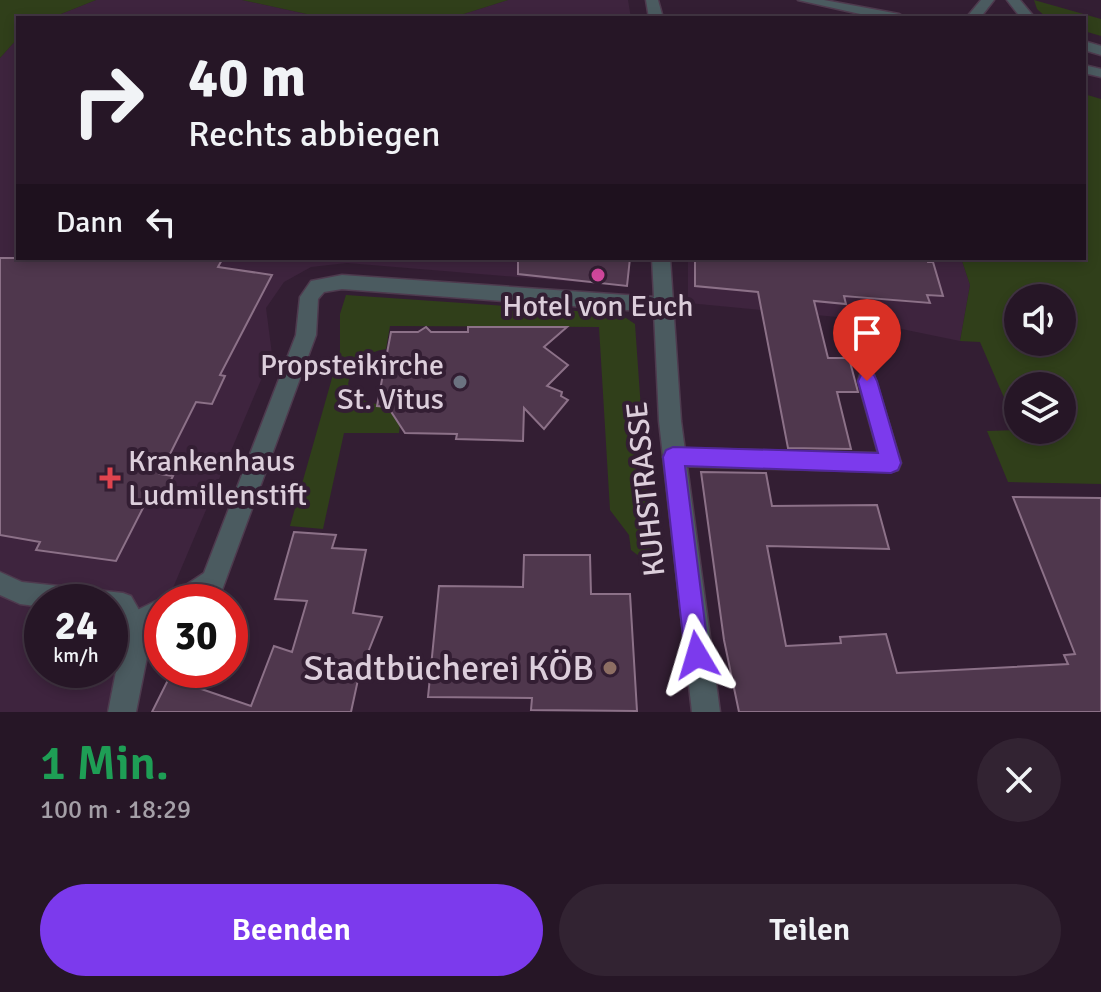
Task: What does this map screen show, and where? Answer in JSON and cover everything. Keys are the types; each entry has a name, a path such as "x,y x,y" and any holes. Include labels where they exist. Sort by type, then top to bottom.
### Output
{"street":[{"path":"804,0 886,16"},
{"path":"975,16 988,0"},
{"path":"1012,0 1026,16"},
{"path":"866,13 876,16"},
{"name":"KUHSTRASSE","path":"661,260 661,305 673,457 706,712"},
{"path":"209,584 213,581 306,335 309,297 318,286 342,282 661,305"},
{"path":"122,712 137,642 136,624 144,620"}],"lane":[{"path":"673,457 891,463 867,381"},
{"path":"0,583 24,593"},
{"path":"128,612 136,624"}],"shaded area":[{"path":"96,0 242,0 316,16 56,16"},
{"path":"508,0 628,0 631,16 457,16"},
{"name":"Krankenhaus Ludmillenstift","path":"16,40 16,260 630,260 627,286 347,263 311,267 284,282 266,308 272,354 175,584 144,584 144,644 128,673 128,584 24,584 24,688 119,688 106,712 0,712 0,58"},
{"path":"688,260 962,260 970,285 960,341 848,318 688,303"}],"green space":[{"path":"0,0 96,0 56,16 16,16 16,40 0,58"},
{"path":"242,0 508,0 457,16 316,16"},
{"path":"1034,0 1101,19 1101,36 1086,32 1086,16 1045,16 1037,9"},
{"path":"1086,95 1101,99 1101,484 1008,482 987,431 1004,430 1004,444 1076,444 1076,372 1004,372 1004,398 980,342 960,341 970,285 962,260 1086,260"},
{"path":"346,295 620,314 635,324 652,566 631,550 629,535 610,510 599,327 390,326 386,349 361,360 348,384 364,400 402,405 399,433 344,433 323,529 290,526 340,350 340,314"}],"building":[{"path":"0,258 222,260 218,267 272,275 220,375 225,376 212,404 196,402 160,474 173,476 159,504 146,502 116,561 36,550 40,542 0,535"},
{"name":"Hotel von Euch","path":"518,260 630,260 627,286 518,274"},
{"path":"695,260 928,260 933,262 943,296 927,295 930,303 844,296 846,304 814,301 828,358 849,358 858,392 837,392 851,449 788,448 758,292 695,286"},
{"name":"Propsteikirche St. Vitus","path":"426,327 431,332 468,332 468,327 567,327 544,347 568,365 547,386 562,392 561,396 568,400 544,429 524,408 523,441 456,439 457,434 405,433 388,407 377,406 391,332 418,332"},
{"path":"701,472 766,473 772,506 877,505 889,549 767,546 786,646 841,643 840,637 886,634 897,673 1068,664 1064,655 1075,654 1013,497 1101,498 1101,712 739,712 724,640"},
{"path":"294,532 336,535 332,548 366,550 353,613 382,617 359,675 351,712 152,712 164,688 198,688 251,706 274,646 292,652 307,601 275,599"},
{"path":"524,555 590,555 591,594 630,594 637,711 531,710 532,698 428,697 439,586 523,587"}],"place":[{"name":"Hotel von Euch","path":"598,275"},
{"name":"Propsteikirche St. Vitus","path":"460,382"},
{"name":"Krankenhaus Ludmillenstift","path":"110,478"},
{"name":"Stadtbücherei KÖB","path":"610,668"}],"route":[{"path":"697,655 673,457 891,463 867,381"}]}
